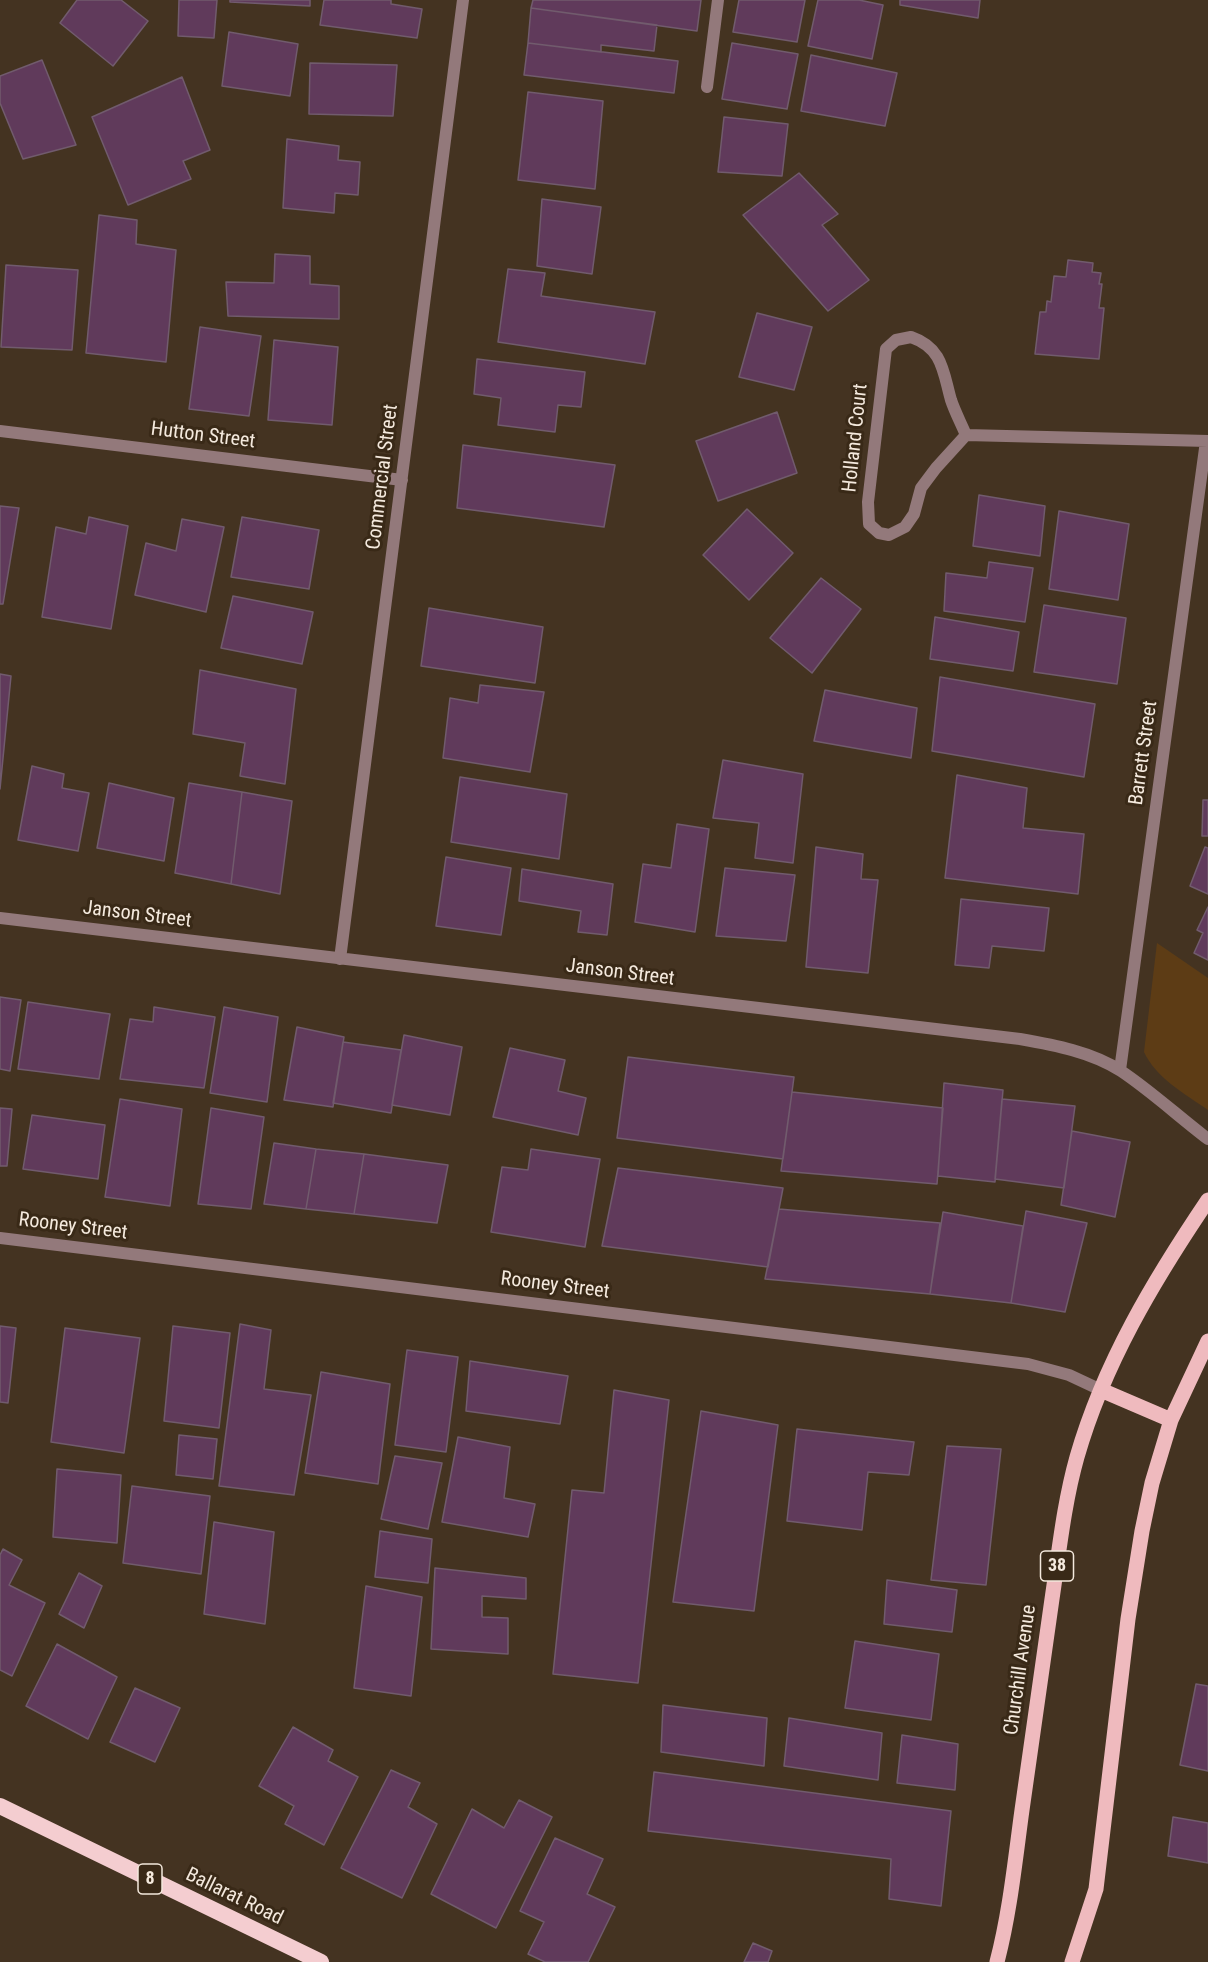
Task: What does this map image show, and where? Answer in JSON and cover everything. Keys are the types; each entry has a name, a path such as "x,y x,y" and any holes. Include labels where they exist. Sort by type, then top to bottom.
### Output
{"highway":[{"name":"Ballarat Road","path":"0,1806 321,1962"}],"main road":[{"name":"Churchill Avenue","path":"997,1962 1004,1938 1014,1875 1063,1521 1077,1457 1101,1390 1142,1305 1161,1269 1208,1200"},
{"path":"1072,1962 1096,1889 1128,1620 1152,1483 1171,1420 1208,1341"},
{"path":"1101,1390 1171,1420"}],"street":[{"name":"Commercial Street","path":"340,959 463,0"},
{"path":"707,87 718,0"},
{"name":"Holland Court","path":"911,337 922,341 939,358 952,401 966,435 921,488 914,514 905,527 889,535 879,533 869,524 868,502 886,349 896,340 911,337"},
{"name":"Hutton Street","path":"0,431 402,480"},
{"path":"966,435 1207,441"},
{"name":"Barrett Street","path":"1120,1070 1207,441"},
{"name":"Janson Street","path":"0,918 1049,1044 1085,1054 1120,1070 1208,1139"},
{"name":"Rooney Street","path":"0,1238 1028,1364 1069,1375 1101,1390"}],"shaded area":[{"path":"1157,943 1208,978 1208,1110 1164,1078 1149,1062 1144,1052"}],"building":[{"path":"77,0 121,0 148,21 113,66 60,23"},
{"path":"179,0 217,0 214,38 178,36"},
{"path":"230,0 310,0 310,6 230,2"},
{"path":"324,0 391,0 391,4 422,9 417,38 320,25"},
{"path":"533,0 701,0 697,31 531,8"},
{"path":"739,0 805,0 797,42 733,32"},
{"path":"818,0 859,0 883,5 872,59 808,46"},
{"path":"900,0 980,0 978,18 900,5"},
{"path":"531,8 657,25 654,51 601,45 601,52 528,43"},
{"path":"229,32 298,44 290,96 222,86"},
{"path":"528,43 678,61 674,93 524,75"},
{"path":"732,43 798,54 787,109 722,99"},
{"path":"811,55 897,73 885,126 801,111"},
{"path":"42,60 76,145 23,159 0,103 0,76"},
{"path":"310,63 397,65 393,116 309,114"},
{"path":"182,77 210,150 183,161 191,179 128,205 92,117"},
{"path":"528,92 603,101 595,189 518,180"},
{"path":"724,117 788,124 782,176 718,172"},
{"path":"287,139 339,146 338,160 360,162 358,195 335,193 334,213 283,208"},
{"path":"799,173 838,214 822,225 869,280 828,311 743,215"},
{"path":"542,199 601,207 592,274 537,266"},
{"path":"99,215 137,220 136,244 176,250 166,362 86,353"},
{"path":"275,254 310,256 310,284 339,286 339,319 228,316 226,282 274,283"},
{"path":"1068,260 1093,263 1092,272 1101,273 1099,308 1104,308 1099,359 1035,354 1040,312 1046,312 1047,301 1051,302 1054,276 1066,277"},
{"path":"6,265 78,270 72,350 1,347"},
{"path":"508,269 545,273 541,296 655,312 645,364 498,342"},
{"path":"757,313 812,327 794,390 739,377"},
{"path":"200,327 261,336 249,416 189,409"},
{"path":"274,340 338,347 332,425 268,420"},
{"path":"477,359 585,372 581,407 558,405 555,432 498,425 501,398 474,394"},
{"path":"777,412 797,473 718,501 696,441"},
{"path":"463,445 615,465 604,527 457,508"},
{"path":"979,495 1045,506 1040,556 973,546"},
{"path":"0,506 19,508 3,604 0,604"},
{"path":"747,509 793,553 749,600 703,555"},
{"path":"1059,511 1129,524 1118,600 1049,589"},
{"path":"89,517 128,526 111,629 42,617 56,527 86,534"},
{"path":"242,517 319,530 309,589 231,577"},
{"path":"182,519 224,527 206,612 135,595 146,543 176,551"},
{"path":"989,562 1033,568 1025,622 944,611 946,573 987,578"},
{"path":"821,578 861,609 812,673 770,638"},
{"path":"233,596 313,612 302,664 221,648"},
{"path":"1044,605 1126,618 1117,684 1034,672"},
{"path":"429,608 543,627 535,683 421,666"},
{"path":"935,617 1019,632 1013,671 930,659"},
{"path":"200,670 296,689 285,784 240,776 245,743 193,734"},
{"path":"0,674 11,676 0,789"},
{"path":"940,677 1095,704 1084,777 932,751"},
{"path":"480,685 544,692 530,772 443,758 450,698 478,703"},
{"path":"825,690 917,708 911,758 814,741"},
{"path":"723,760 803,774 793,863 755,858 759,823 713,818"},
{"path":"32,766 64,774 62,788 89,793 78,851 18,840"},
{"path":"957,775 1027,788 1023,828 1084,834 1078,894 945,878"},
{"path":"460,777 567,794 559,859 451,842"},
{"path":"109,783 174,798 164,861 97,848"},
{"path":"189,783 242,792 231,884 175,873"},
{"path":"242,792 292,801 280,894 231,884"},
{"path":"1203,800 1208,800 1208,836 1202,836"},
{"path":"677,824 709,829 695,932 635,922 643,864 671,868"},
{"path":"816,847 863,854 861,879 878,880 868,973 806,967"},
{"path":"1205,847 1208,848 1208,894 1190,886"},
{"path":"446,857 511,868 501,935 436,926"},
{"path":"725,868 795,875 786,941 716,936"},
{"path":"522,869 613,884 607,935 578,932 581,911 519,901"},
{"path":"961,899 1049,908 1044,951 992,946 989,968 955,965"},
{"path":"1208,907 1208,960 1194,953 1203,933 1197,930"},
{"path":"0,997 21,1000 10,1071 0,1069"},
{"path":"28,1002 110,1014 99,1079 18,1069"},
{"path":"154,1007 215,1017 204,1088 120,1079 130,1019 153,1022"},
{"path":"224,1007 278,1017 267,1102 210,1093"},
{"path":"297,1027 344,1037 333,1107 284,1100"},
{"path":"404,1035 462,1047 450,1115 392,1105"},
{"path":"343,1042 401,1050 391,1113 333,1103"},
{"path":"510,1048 565,1060 558,1091 586,1098 578,1135 493,1117"},
{"path":"628,1057 794,1077 783,1159 617,1138"},
{"path":"944,1083 1003,1090 995,1182 938,1176"},
{"path":"792,1092 943,1108 937,1184 781,1171"},
{"path":"120,1099 182,1109 170,1206 105,1197"},
{"path":"1002,1099 1075,1106 1064,1188 995,1179"},
{"path":"0,1108 12,1109 7,1166 0,1166"},
{"path":"211,1108 264,1117 251,1209 198,1204"},
{"path":"32,1115 105,1125 98,1179 23,1169"},
{"path":"1072,1131 1130,1142 1115,1217 1061,1205"},
{"path":"274,1143 316,1149 306,1209 264,1204"},
{"path":"316,1149 364,1154 354,1214 306,1209"},
{"path":"531,1149 600,1159 585,1247 491,1232 502,1167 528,1170"},
{"path":"364,1154 448,1165 437,1223 354,1214"},
{"path":"618,1168 783,1188 768,1267 602,1246"},
{"path":"779,1209 940,1223 930,1294 765,1279"},
{"path":"1026,1211 1087,1223 1065,1312 1011,1303"},
{"path":"943,1212 1023,1226 1011,1303 930,1294"},
{"path":"240,1324 271,1330 264,1389 311,1395 294,1495 219,1486"},
{"path":"0,1326 16,1328 8,1403 0,1402"},
{"path":"173,1326 230,1333 219,1428 164,1421"},
{"path":"65,1328 140,1338 124,1453 51,1442"},
{"path":"407,1350 458,1357 446,1452 395,1445"},
{"path":"470,1361 568,1376 560,1424 466,1411"},
{"path":"321,1372 390,1384 378,1484 305,1473"},
{"path":"614,1390 669,1400 638,1683 553,1674 572,1490 604,1493"},
{"path":"701,1411 778,1425 754,1611 673,1602"},
{"path":"797,1429 914,1442 909,1475 868,1472 862,1530 787,1521"},
{"path":"179,1435 217,1439 213,1479 176,1475"},
{"path":"458,1437 510,1447 504,1498 535,1504 528,1537 442,1522"},
{"path":"947,1446 1001,1449 986,1585 931,1580"},
{"path":"395,1456 442,1463 428,1529 381,1519"},
{"path":"57,1469 121,1475 117,1543 53,1537"},
{"path":"132,1486 210,1496 201,1574 123,1563"},
{"path":"214,1522 274,1532 265,1624 204,1614"},
{"path":"380,1531 432,1539 428,1583 375,1577"},
{"path":"3,1549 22,1560 9,1585 45,1603 12,1676 0,1670 0,1555"},
{"path":"435,1568 526,1578 526,1599 482,1596 482,1617 508,1618 508,1654 431,1649"},
{"path":"79,1573 102,1586 84,1628 59,1614"},
{"path":"887,1580 957,1590 952,1632 884,1624"},
{"path":"366,1586 422,1597 411,1696 354,1688"},
{"path":"855,1641 939,1654 931,1720 845,1708"},
{"path":"57,1644 117,1677 88,1739 26,1706"},
{"path":"1196,1684 1208,1686 1208,1771 1180,1765"},
{"path":"135,1688 180,1708 155,1762 110,1742"},
{"path":"663,1705 767,1718 764,1766 661,1752"},
{"path":"789,1718 882,1733 878,1780 784,1766"},
{"path":"293,1727 333,1750 328,1761 358,1777 324,1845 285,1824 294,1806 259,1786"},
{"path":"902,1735 958,1744 955,1790 897,1783"},
{"path":"391,1770 420,1783 408,1807 437,1824 402,1898 341,1868"},
{"path":"654,1772 951,1811 941,1906 889,1899 891,1859 648,1831"},
{"path":"519,1800 552,1817 496,1928 431,1894 472,1809 504,1828"},
{"path":"1173,1817 1208,1823 1208,1863 1168,1856"},
{"path":"555,1838 603,1859 587,1894 615,1907 588,1962 545,1962 528,1954 544,1922 520,1911"},
{"path":"753,1943 772,1951 768,1962 744,1962"}]}
